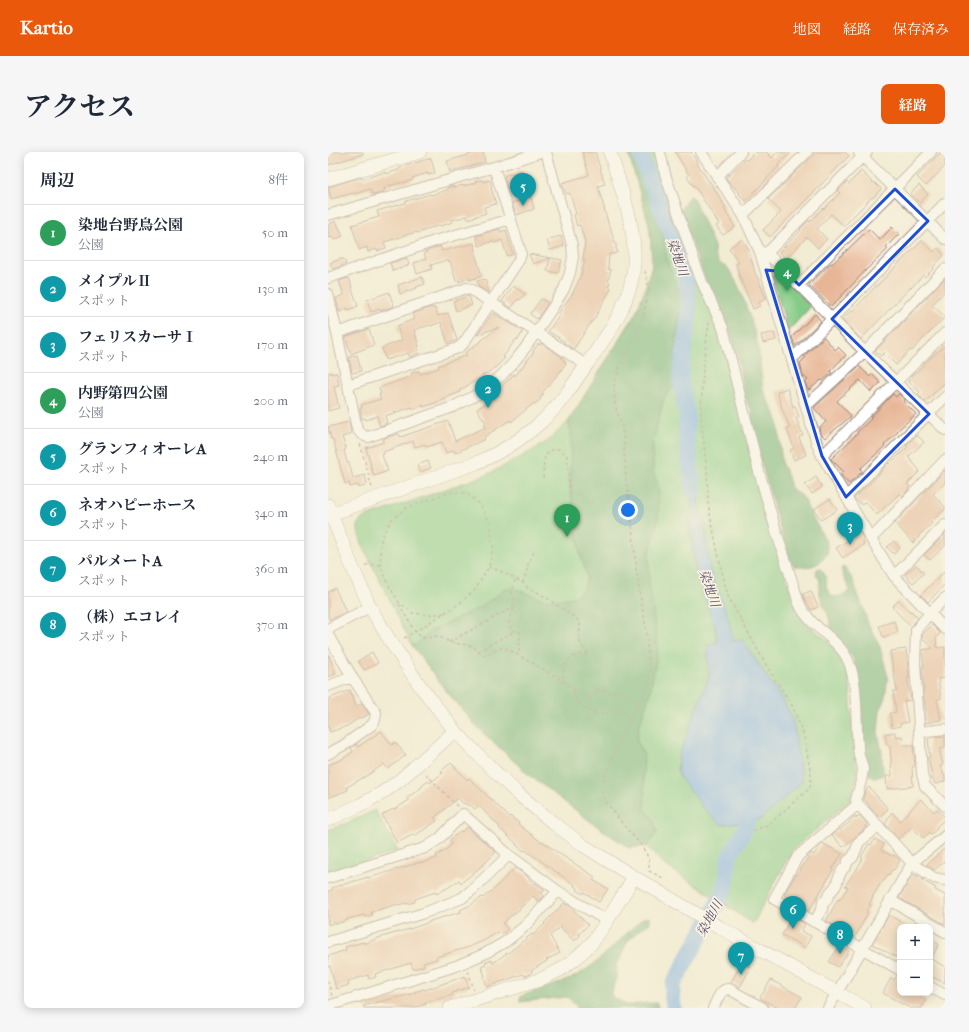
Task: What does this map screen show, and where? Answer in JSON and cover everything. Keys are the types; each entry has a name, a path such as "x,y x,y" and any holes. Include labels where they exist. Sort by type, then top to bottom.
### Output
{"street":[{"path":"328,179 420,152"},
{"path":"328,215 541,152"},
{"path":"328,294 357,429 364,436 368,437 453,407 478,394 511,366 553,307 567,283 570,273 573,257 572,244 546,152"},
{"path":"610,152 629,212 633,237 633,276 623,306 609,332 565,396 541,422 523,437 490,457 476,463 329,510 370,607 388,639 418,683 455,731 484,762 517,793 584,846 634,877 719,927 865,1008"},
{"path":"660,152 665,174 698,271 723,328 758,468 799,603 807,617 844,653 849,664 855,696 859,755 863,769 856,800 912,863 934,878 945,880"},
{"path":"701,152 743,215 764,253 786,272 945,430"},
{"path":"717,177 742,152"},
{"path":"743,215 806,152"},
{"path":"799,285 931,152"},
{"path":"764,253 863,154 895,189 945,239"},
{"path":"348,385 458,348 463,344 521,254 494,167"},
{"path":"792,359 945,203"},
{"path":"328,278 435,241 511,219"},
{"path":"764,253 766,270 822,456 871,540 894,576 945,629"},
{"path":"806,406 865,352 945,269"},
{"path":"766,270 780,270 786,272"},
{"path":"337,333 467,288 491,302 586,365"},
{"path":"822,456 945,333"},
{"path":"846,497 945,397"},
{"path":"871,540 945,460"},
{"path":"894,576 945,525"},
{"path":"945,598 916,630 914,663 922,774 925,786 945,806"},
{"path":"328,630 370,607"},
{"path":"328,635 352,677 376,713 375,720 372,725 344,745 328,754"},
{"path":"328,686 352,677"},
{"path":"919,732 945,729"},
{"path":"328,820 382,793 400,780 455,731"},
{"path":"858,804 798,856 774,898 897,968"},
{"path":"328,878 425,848 446,833 463,814 509,855 558,891 608,921"},
{"path":"814,922 822,909 823,902 826,901 836,885 842,870 855,855 859,842 879,826"},
{"path":"828,1008 912,863 945,836"},
{"path":"328,942 424,912 462,898 509,855"},
{"path":"450,1008 539,980 560,970 575,959 592,943 608,921 634,877"},
{"path":"331,1003 456,966 484,954 505,942 524,927 558,891"},
{"path":"890,900 945,932"},
{"path":"713,1008 723,990 727,989 763,1008"},
{"path":"933,989 945,995"}],"path":[{"path":"643,267 649,289 643,318 621,364 615,380 614,389 615,405 622,429 626,482 631,513 637,577 646,629 650,678 605,776 602,795 626,828 642,846 649,859 649,871 665,879"},
{"path":"710,320 705,351 701,419 707,470 708,504 721,568 728,596 766,664 792,705 804,736 811,775 810,788 769,824 752,832"},
{"path":"360,444 373,490"},
{"path":"543,478 544,460 546,455 551,450 562,450 567,456 570,497"},
{"path":"404,638 414,632 444,613 456,606 474,591 489,567 493,547 490,522 480,505 467,493 451,492 408,507 391,520 382,536 380,550 381,567 389,586 414,632 423,638 439,636 449,642 473,646 481,655 485,655 500,648 507,649 573,688 574,698 584,708 598,714 621,711 631,718"},
{"path":"523,583 528,564 535,550"},
{"path":"365,565 381,564"},
{"path":"489,567 523,583 528,588 541,594 572,614 577,619 580,625 579,639 588,656 579,654 570,659 563,674 563,681"},
{"path":"515,580 512,592 515,603 509,623 511,630 520,632 519,656"},
{"path":"399,602 412,613 428,615 444,613"},
{"path":"449,642 514,607"},
{"path":"478,651 516,631"},
{"path":"573,691 592,698 598,690 606,690 611,693 616,692 627,694 639,703"},
{"path":"426,774 460,809"},
{"path":"468,971 474,988"},
{"path":"328,981 331,1003"}],"highlighted area":[{"path":"895,189 928,221 832,319 929,414 846,497 822,456 766,270 786,272 799,285"}],"green space":[{"path":"628,152 656,152 720,331 762,501 796,608 800,616 828,641 842,656 850,685 854,756 858,773 850,801 792,850 753,924 663,864 647,846 629,848 594,824 529,775 478,728 443,687 412,645 362,544 358,531 358,523 363,518 486,475 521,457 548,441 568,422 635,315 652,266 649,224"},
{"path":"628,152 635,152 660,222 668,264 679,290 682,304 675,347 674,387 664,398 653,443 653,471 659,489 658,520 649,555 649,580 658,649 650,694 639,726 637,742 644,755 643,774 645,809 653,819 657,831 647,846 629,848 594,824 529,775 478,728 443,687 412,645 416,645 429,632 478,608 496,596 504,588 516,589 543,599 555,600 574,597 584,589 587,577 580,553 570,488 571,431 568,422 635,315 652,266 649,224"},
{"path":"690,196 693,198 714,246 715,256 719,263 728,268 737,283 752,323 758,345 763,389 778,422 782,465 788,476 791,487 794,492 800,494 805,500 808,509 827,543 828,552 825,557 822,561 810,567 794,566 789,559 749,418 753,410 746,400 735,348 728,328 702,272 680,211"},
{"path":"776,274 782,275 812,305 788,331 772,276"},
{"path":"843,567 853,580 868,623 880,647 888,677 884,703 880,710 878,732 882,753 883,775 876,778 869,776 864,756 861,703 853,658 833,634 828,614 824,608 819,591 820,580 816,574 817,569 820,568 826,577 826,587 832,596 835,597 844,595 850,590 843,576 841,568"},
{"path":"375,810 398,851 328,873 328,830 350,822"},
{"path":"649,917 650,923 639,930 627,942 616,965 617,974 611,996 627,1005 657,1003 658,1008 577,1008 576,1004 567,997 519,1002 521,996 576,976 603,957 643,918"}],"water":[{"path":"694,471 700,515 704,515 710,570 728,617 733,641 742,640 788,710 793,721 802,782 761,819 721,825 705,810 680,778 677,770 679,755 709,676 707,645 717,643 715,626 696,574 689,518 693,517 687,472"}],"building":[{"path":"328,152 363,152 363,154 328,165"},
{"path":"471,152 483,152 485,162 450,172 447,161 472,154"},
{"path":"582,152 595,152 605,184 598,186 618,252 609,254 608,269 611,270 608,287 611,288 593,321 573,349 564,343 564,341 548,331 560,315 558,314 573,293 581,275 585,260 583,260 585,242 580,225 577,226 574,215 576,214 570,193 566,194 562,183 589,175"},
{"path":"675,152 691,152 726,208 724,209 735,227 723,235 716,226 719,224 694,185 693,186 687,176 689,175"},
{"path":"755,152 766,152 772,158 777,152 791,152 746,201 726,178"},
{"path":"815,152 845,152 849,156 770,237 763,230 781,212 768,199 812,157"},
{"path":"941,152 945,152 945,166 926,186 917,177"},
{"path":"431,158 435,173 428,175 428,173 412,178 413,180 384,187 384,192 374,195 370,189 331,199 328,187 362,177 363,179 385,172 385,174"},
{"path":"522,170 526,182 507,188 504,176"},
{"path":"861,171 881,189 873,198 872,197 844,226 831,214 817,229 827,239 818,248 807,237 786,258 779,252 809,220 810,222 840,193 838,191 847,182 849,184"},
{"path":"483,180 483,182 490,180 496,204 484,207 486,213 468,219 467,216 452,220 453,222 384,242 386,248 377,251 376,249 368,252 367,247 359,250 352,225 379,217 377,211 405,203 406,201 447,190 447,188 454,186 454,188"},
{"path":"919,185 928,194 920,203 910,194"},
{"path":"531,197 534,209 516,215 512,203"},
{"path":"336,221 343,236 334,240 332,237 328,238 328,225"},
{"path":"892,227 899,234 886,247 888,249 831,307 809,285 869,229 880,240"},
{"path":"500,229 501,232 506,230 513,254 507,256 502,240 494,243 493,241 479,246 476,236"},
{"path":"561,236 564,246 550,250 547,240"},
{"path":"742,239 748,248 756,276 766,299 759,302 760,306 753,309 739,275 736,264 739,263 729,248"},
{"path":"922,241 934,252 938,248 944,255 933,267 934,268 925,277 923,275 861,339 842,320 851,311 852,312"},
{"path":"474,243 475,253 482,276 469,280 469,278 459,282 459,280 456,281 450,261 448,262 447,260 431,265 432,269 417,274 414,263 426,259 424,253 427,251 440,246 442,251"},
{"path":"529,254 562,260 558,273 547,271 550,258 533,264"},
{"path":"407,258 409,265 393,271 390,263"},
{"path":"344,259 346,264 333,269 330,263"},
{"path":"422,277 425,284 400,294 398,285"},
{"path":"349,278 358,306 339,312 336,298 344,295 339,281"},
{"path":"945,278 945,291 932,305 945,317 896,365 884,353 881,356 875,351"},
{"path":"485,279 489,293 479,287 477,281"},
{"path":"513,286 525,294 520,300 518,299 511,308 502,301"},
{"path":"389,292 394,306 381,311 380,309 371,312 367,300"},
{"path":"469,296 472,305 456,311 453,301"},
{"path":"541,299 548,303 537,319 530,314"},
{"path":"432,307 435,308 438,316 448,313 457,340 448,344 441,322 431,326 430,325 414,330 419,347 417,347 419,353 410,357 408,353 386,360 382,348 402,340 397,326 414,319 412,314"},
{"path":"493,313 523,331 518,340 516,339 503,357 505,358 495,368 459,391 460,392 445,398 446,399 423,407 423,405 413,409 412,407 385,416 387,423 380,426 377,416 366,420 365,418 362,419 360,409 362,408 361,405 381,399 379,388 412,376 411,373 419,371 420,374 439,368 438,366 467,355 465,353 499,327 477,335"},
{"path":"815,314 821,321 795,346 792,337"},
{"path":"369,329 374,345 351,354 345,337"},
{"path":"774,333 776,340 763,343 761,335"},
{"path":"824,337 835,350 838,347 846,355 830,371 832,373 809,390 805,382 808,380 803,376 800,363 806,357 804,356"},
{"path":"541,343 562,357 566,363 542,393 544,394 540,397 541,399 535,404 534,403 511,422 510,420 484,437 485,439 455,453 454,450 446,453 442,442 426,447 425,444 415,447 413,441 383,452 384,454 382,455 388,471 374,476 366,448 384,442 384,438 399,434 400,437 448,421 455,441 486,427 484,424 486,423 477,409 499,395 495,391 514,374 515,376 534,352 533,351 538,344 540,345"},
{"path":"945,345 945,382 925,402 918,394 920,392 908,381"},
{"path":"357,355 361,371 352,373 349,357"},
{"path":"859,366 870,377 872,374 880,383 871,392 860,380 837,401 851,416 825,438 820,433 819,428 826,422 814,408"},
{"path":"331,372 332,374 337,373 339,385 334,386 339,408 328,411 328,373"},
{"path":"787,388 793,407 795,406 799,417 796,418 803,435 799,437 806,455 794,460 790,450 794,448 787,429 790,428 777,392"},
{"path":"893,394 896,397 899,394 905,400 903,401 916,414 860,469 862,471 849,484 841,475 844,472 831,459 858,433 857,432 871,419 870,418"},
{"path":"349,422 351,434 342,437 346,449 344,450 347,463 349,463 353,478 365,475 367,485 359,488 358,485 350,487 349,483 345,484 333,439 331,439 328,427"},
{"path":"917,435 924,442 908,457 920,471 907,484 910,487 903,496 900,493 877,515 865,502 862,505 854,498 881,472 888,463 889,464 908,447 906,445"},
{"path":"428,461 431,468 420,472 417,465"},
{"path":"945,470 945,483 933,494 945,507 945,509 931,522 932,523 913,543 895,523"},
{"path":"816,477 822,487 812,494 805,485"},
{"path":"830,499 837,510 821,520 814,509"},
{"path":"860,533 864,540 864,544 843,558 836,548"},
{"path":"945,534 945,546 930,560 924,555"},
{"path":"894,541 900,548 894,554 887,547"},
{"path":"916,565 924,573 913,583 905,575"},
{"path":"945,571 945,584 928,602 921,595"},
{"path":"335,588 346,612 330,620 328,616 328,592"},
{"path":"811,591 818,607 811,610 803,594"},
{"path":"899,600 918,618 911,627 892,607"},
{"path":"894,621 898,632 883,637 879,626"},
{"path":"932,625 940,633 936,638 937,648 945,647 945,678 938,679 941,699 937,699 941,720 925,723 926,711 923,693 922,667 924,667 922,650 933,648 922,638 922,635"},
{"path":"906,649 909,678 907,678 911,700 904,701 908,722 892,728 890,713 896,712 893,691 897,691 890,651"},
{"path":"372,652 378,663 364,670 358,661"},
{"path":"328,655 336,674 328,677"},
{"path":"350,690 356,707 362,703 369,714 347,726 330,732 328,726 328,699"},
{"path":"381,731 392,745 395,742 406,755 388,769 384,764 347,787 348,790 328,798 328,765 341,760 353,752 351,748 356,744 358,747"},
{"path":"895,732 895,737 902,736 903,745 913,745 915,766 912,767 913,786 887,789 886,776 892,776 890,745 887,745 885,734"},
{"path":"945,736 945,748 939,749 943,765 940,766 945,777 945,781 935,784 931,776 928,757 930,757 928,738"},
{"path":"451,763 467,780 469,778 509,817 510,816 519,823 518,824 541,842 542,841 595,877 593,880 608,889 599,902 584,892 583,894 577,890 578,888 574,886 575,885 516,845 517,844 499,828 500,827 479,806 475,809 469,804 464,804 458,798 434,818 437,821 414,836 414,834 397,843 382,815 393,809 394,810 409,800 407,798 428,781 430,783 443,773 441,771"},
{"path":"869,787 888,809 879,817 869,807 870,806 863,798 865,791"},
{"path":"921,799 934,812 937,809 945,817 945,819 936,827 937,829 923,838 912,827 898,839 885,824 892,812 900,821"},
{"path":"859,815 867,824 865,826 866,828 843,847 832,835 850,822 855,816 856,818"},
{"path":"467,827 496,852 461,883 459,880 436,894 435,892 415,899 415,902 398,904 371,912 372,915 365,917 364,915 328,925 328,891 333,890 332,888 437,858 436,856 447,849 452,843 449,841"},
{"path":"875,839 884,844 881,850 892,856 894,855 900,860 894,870 893,869 889,875 888,874 883,882 882,881 872,897 869,904 871,905 866,912 868,913 855,937 826,921 838,899 840,900 848,887 845,886 856,871 863,858 861,857 869,844 871,845"},
{"path":"822,843 842,854 809,911 784,895 810,854 811,853 814,855"},
{"path":"945,848 945,861 934,870 926,865"},
{"path":"515,868 526,875 534,884 535,883 545,890 541,893 544,896 539,902 533,896 507,919 503,924 508,929 501,935 498,932 469,947 436,957 437,959 423,963 424,966 413,969 411,963 375,974 376,977 369,979 368,975 348,981 349,985 336,989 330,966 328,967 328,956 346,950 345,947 364,942 364,944 378,938 461,912 460,910 471,905 482,897 483,898"},
{"path":"913,874 924,879 922,880 936,888 935,890 945,895 945,924 899,898"},
{"path":"564,903 570,906 588,925 579,934 580,936 574,941 560,927 550,936 560,953 546,960 547,961 532,970 531,974 525,976 523,974 487,987 481,966 486,964 485,962 492,960 493,963 532,934 533,935"},
{"path":"889,915 904,924 897,924 897,957 872,944"},
{"path":"792,916 805,924 801,931 811,936 805,948 782,935"},
{"path":"933,941 939,944 933,955"},
{"path":"839,946 849,951 838,967 829,962"},
{"path":"933,960 945,967 945,983 933,977"},
{"path":"742,963 751,967 740,987 731,982"},
{"path":"465,976 469,987 452,993 453,995 425,1002 426,1004 413,1008 364,1008 363,1006 415,993 414,992 425,990"},
{"path":"897,976 897,996 918,996 926,1000 922,1008 910,1008 883,993 891,978 894,980"},
{"path":"771,980 802,997 795,1008 778,1008 760,998"}],"waterway":[{"name":"染地川","path":"640,152 644,166 679,253 686,276 689,314 680,378 687,415 686,437 694,492"},
{"name":"染地川","path":"674,1008 672,997 673,985 725,889 729,857 741,837 748,819 750,799"}],"place":[{"name":"グランフィオーレA","path":"523,206"},
{"name":"内野第四公園","path":"787,291"},
{"name":"メイプルⅡ","path":"488,408"},
{"name":"染地台野鳥公園","path":"567,537"},
{"name":"フェリスカーサⅠ","path":"850,545"},
{"name":"ネオハピーホース","path":"793,929"},
{"name":"（株）エコレイ","path":"840,954"},
{"name":"パルメートA","path":"741,975"}]}
